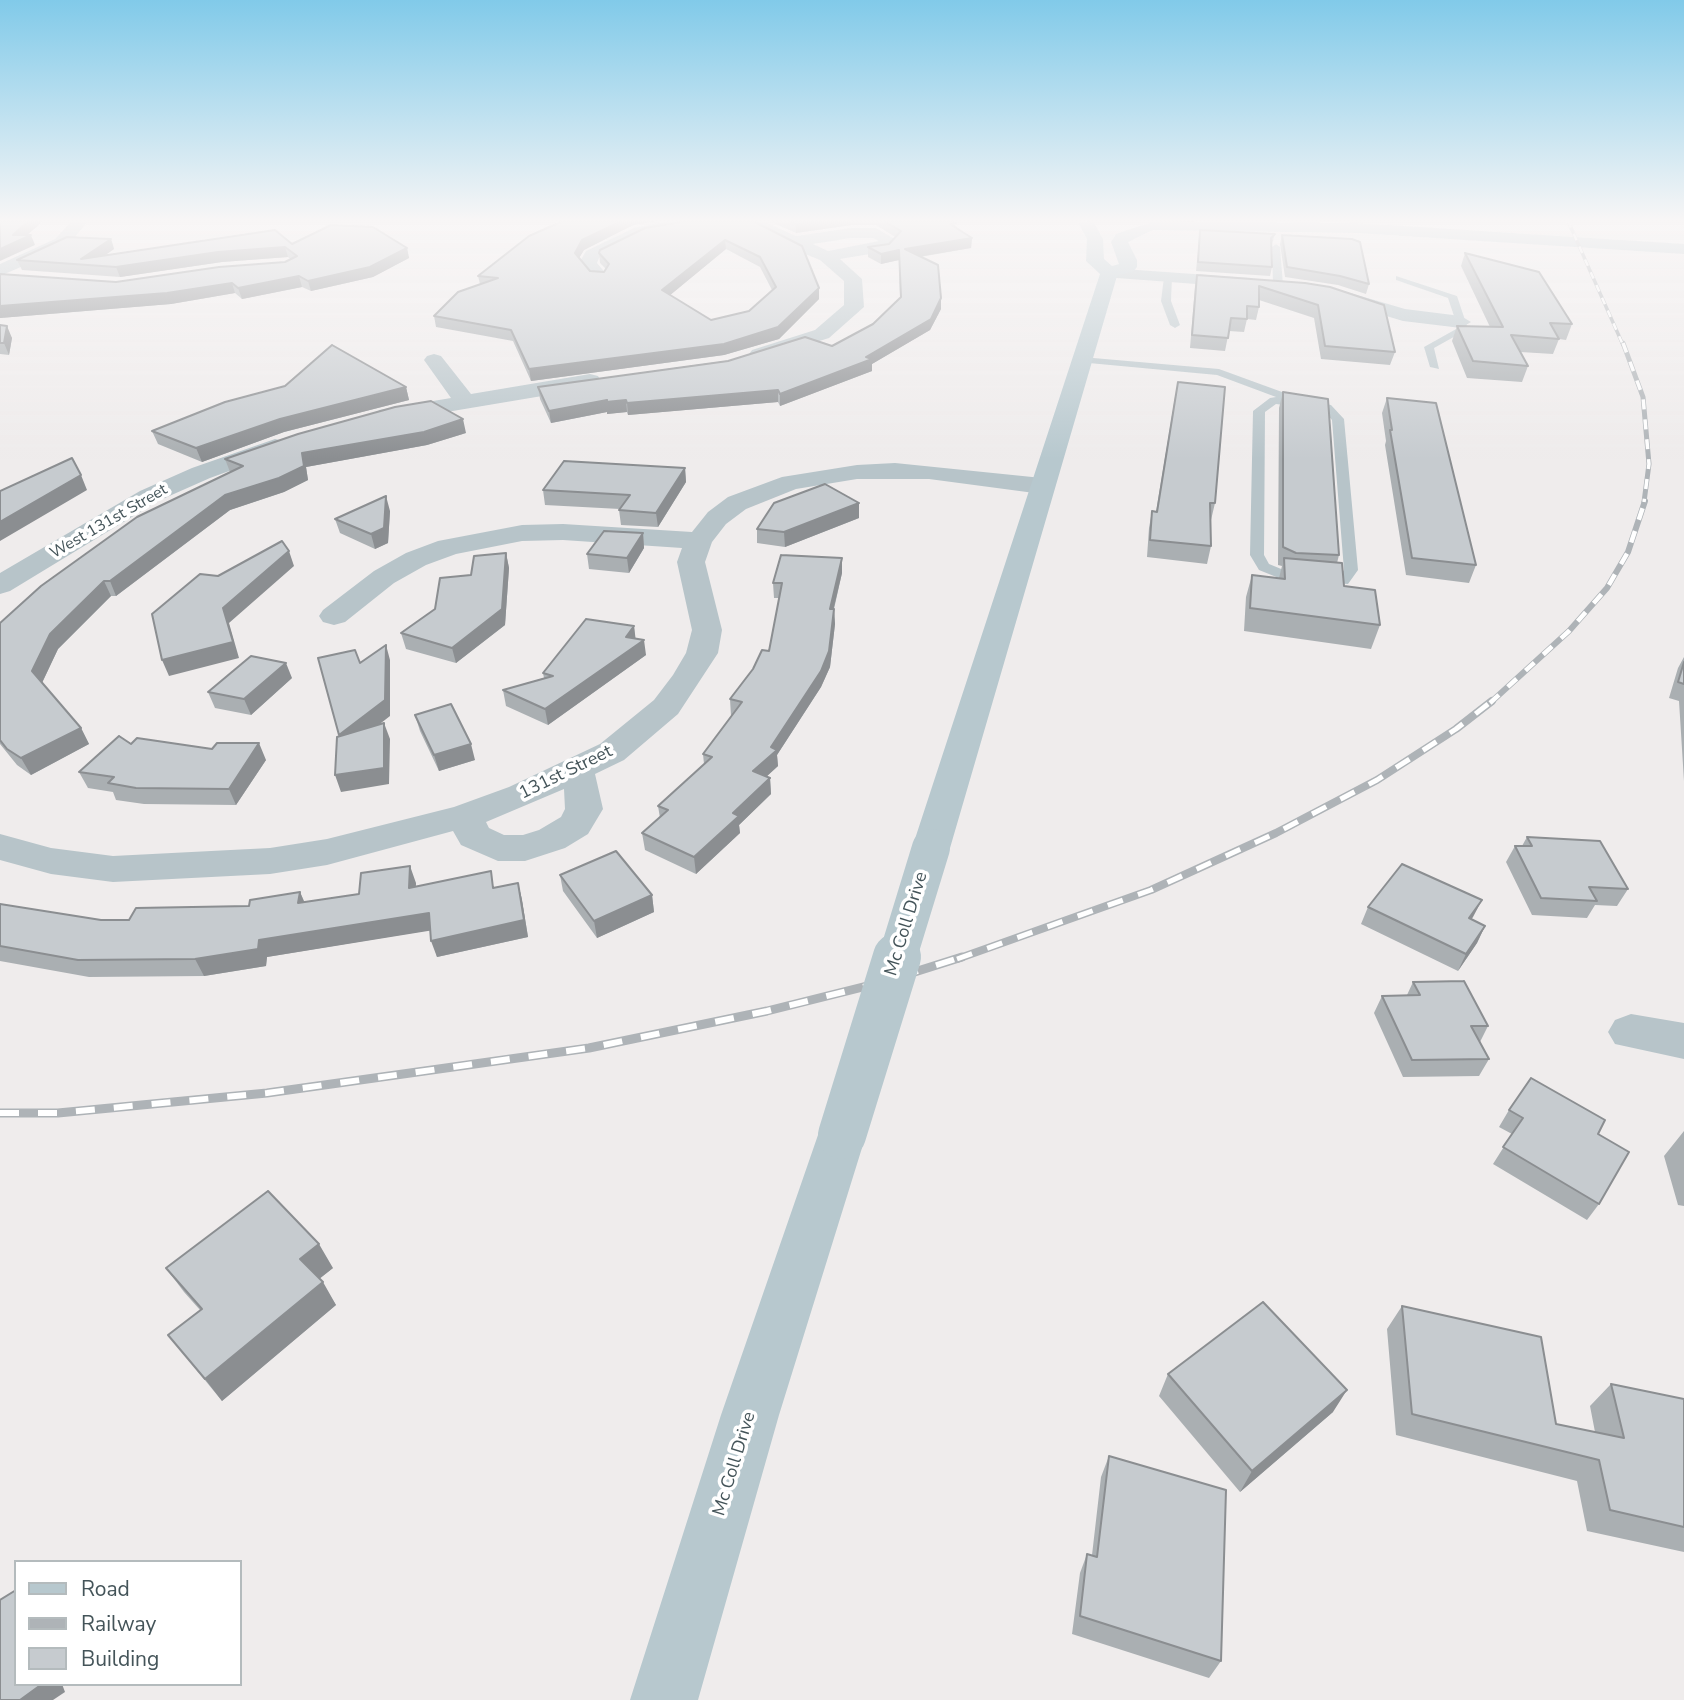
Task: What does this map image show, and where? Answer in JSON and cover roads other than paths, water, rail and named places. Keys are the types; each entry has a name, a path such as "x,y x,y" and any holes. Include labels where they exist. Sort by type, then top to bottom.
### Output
{"main road":[{"name":"Mc Coll Drive","path":"664,1700 750,1415 842,1135 1101,300"}],"street":[{"path":"739,360 822,334 854,307 854,300"},
{"path":"1352,300 1403,315 1461,322"},
{"path":"434,360 464,400"},
{"path":"369,419 464,400 606,379"},
{"name":"West 131st Street","path":"0,585 149,496 201,473 293,440"},
{"path":"777,462 806,467 823,476"},
{"path":"334,616 384,577 415,559 448,547 481,540 522,533 563,532 699,541 717,518 737,503 752,484 895,470 1042,486"},
{"name":"131st Street","path":"0,847 51,861 113,869 192,867 327,852 465,816 522,796 612,752 666,707 687,678 702,653 707,631 691,562 699,541"},
{"path":"465,816 474,836 498,848 525,848 552,839 575,825 584,808 583,793 576,770"},
{"path":"1631,1032 1684,1041"}],"lane":[{"path":"1166,300 1175,325"},
{"path":"1434,367 1429,346 1463,329 1454,300"},
{"path":"1082,360 1219,372 1297,402 1327,407 1338,419 1351,569 1343,581 1289,577 1264,567 1257,555 1259,411 1274,400 1297,402"}],"railway":[{"path":"1603,300 1623,345"},
{"path":"1623,343 1643,397 1649,464 1644,502"},
{"path":"1490,703 1569,631 1607,588 1628,552 1645,501"},
{"path":"957,959 1151,890 1276,833 1377,780 1456,729 1492,701"},
{"path":"0,1113 58,1113 267,1093 589,1048 767,1011 883,982 962,957"}]}
